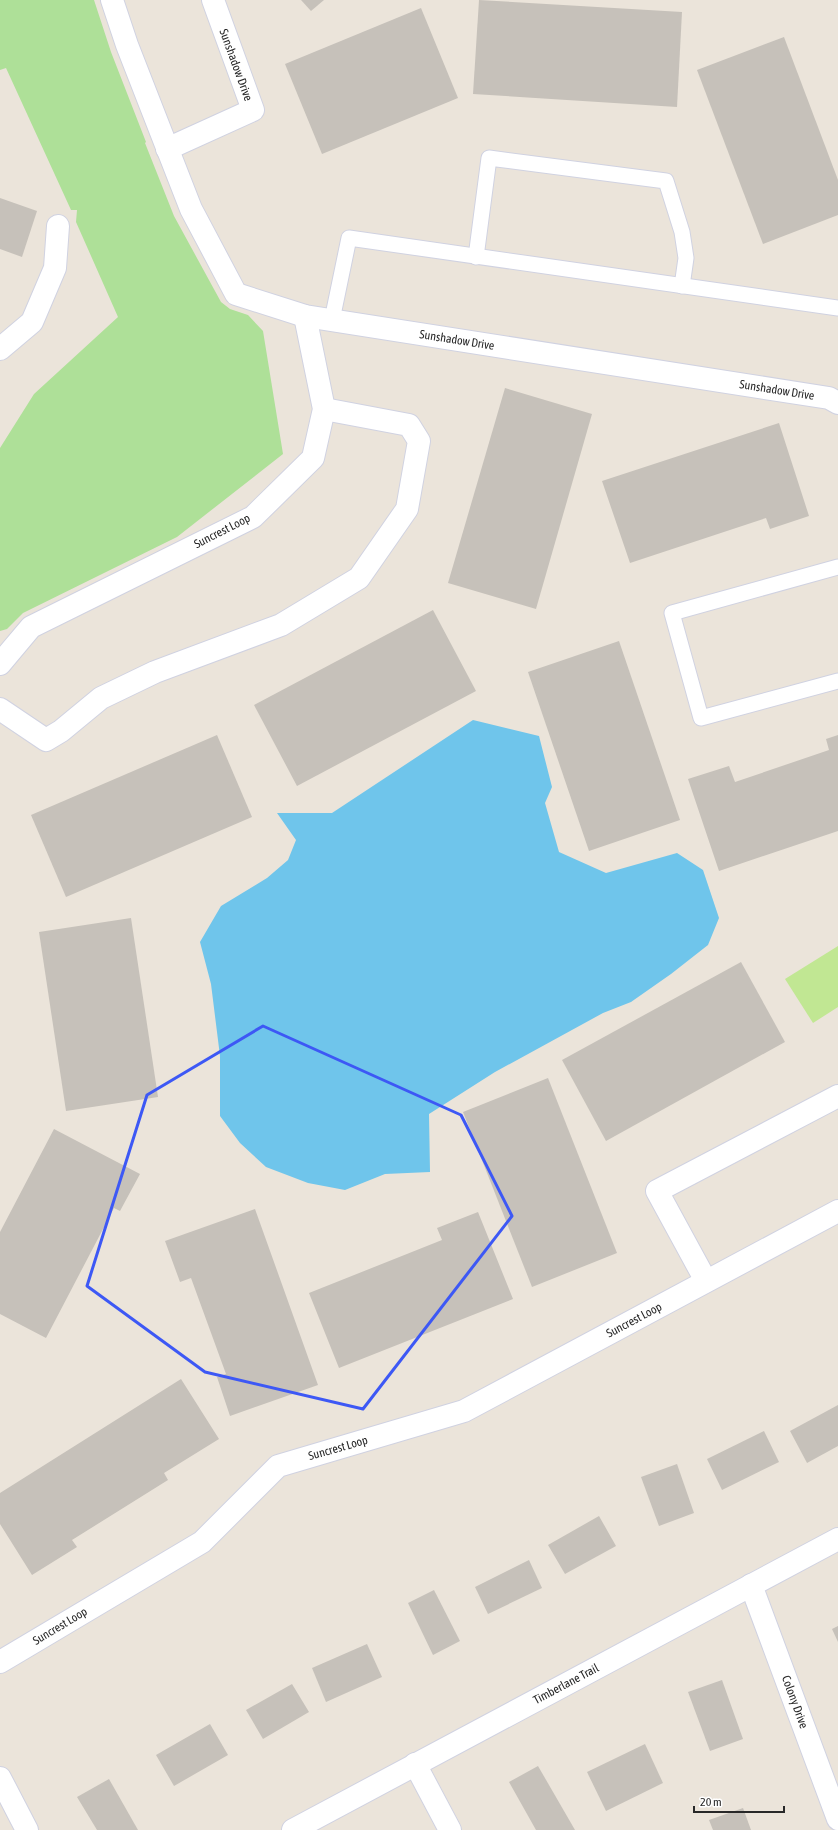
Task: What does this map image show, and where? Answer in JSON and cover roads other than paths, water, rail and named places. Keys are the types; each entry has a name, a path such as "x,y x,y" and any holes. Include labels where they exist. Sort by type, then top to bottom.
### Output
{"street":[{"name":"Sunshadow Drive","path":"112,0 127,45 190,209 236,294 305,316 829,398 838,403"},
{"name":"Sunshadow Drive","path":"167,149 252,110 213,0"},
{"path":"0,349 32,322 55,268 58,226"},
{"name":"Suncrest Loop","path":"0,664 31,627 253,517 313,458 324,409 305,316"},
{"path":"0,709 46,740 61,731 101,698 155,672 281,625 359,578 407,509 419,441 409,425 324,409"},
{"path":"706,1281 657,1191 838,1096"},
{"name":"Suncrest Loop","path":"0,1662 202,1542 278,1466 464,1411 838,1211"},
{"name":"Timberlane Trail","path":"293,1830 838,1539"},
{"name":"Colony Drive","path":"751,1585 838,1819"},
{"path":"416,1764 450,1830"},
{"path":"0,1778 27,1830"}],"lane":[{"path":"476,257 489,158 666,181 682,232 686,258 682,286"},
{"path":"332,320 349,238 838,308"},
{"path":"838,567 672,613 701,718 838,681"}],"water":[{"path":"473,720 539,736 552,787 545,803 559,852 606,873 677,853 703,870 719,918 708,945 671,974 631,1002 603,1013 495,1072 429,1114 430,1172 385,1174 345,1190 308,1183 266,1167 240,1143 220,1116 220,1056 211,984 200,942 221,906 267,878 288,860 296,840 277,813 332,813"}]}
